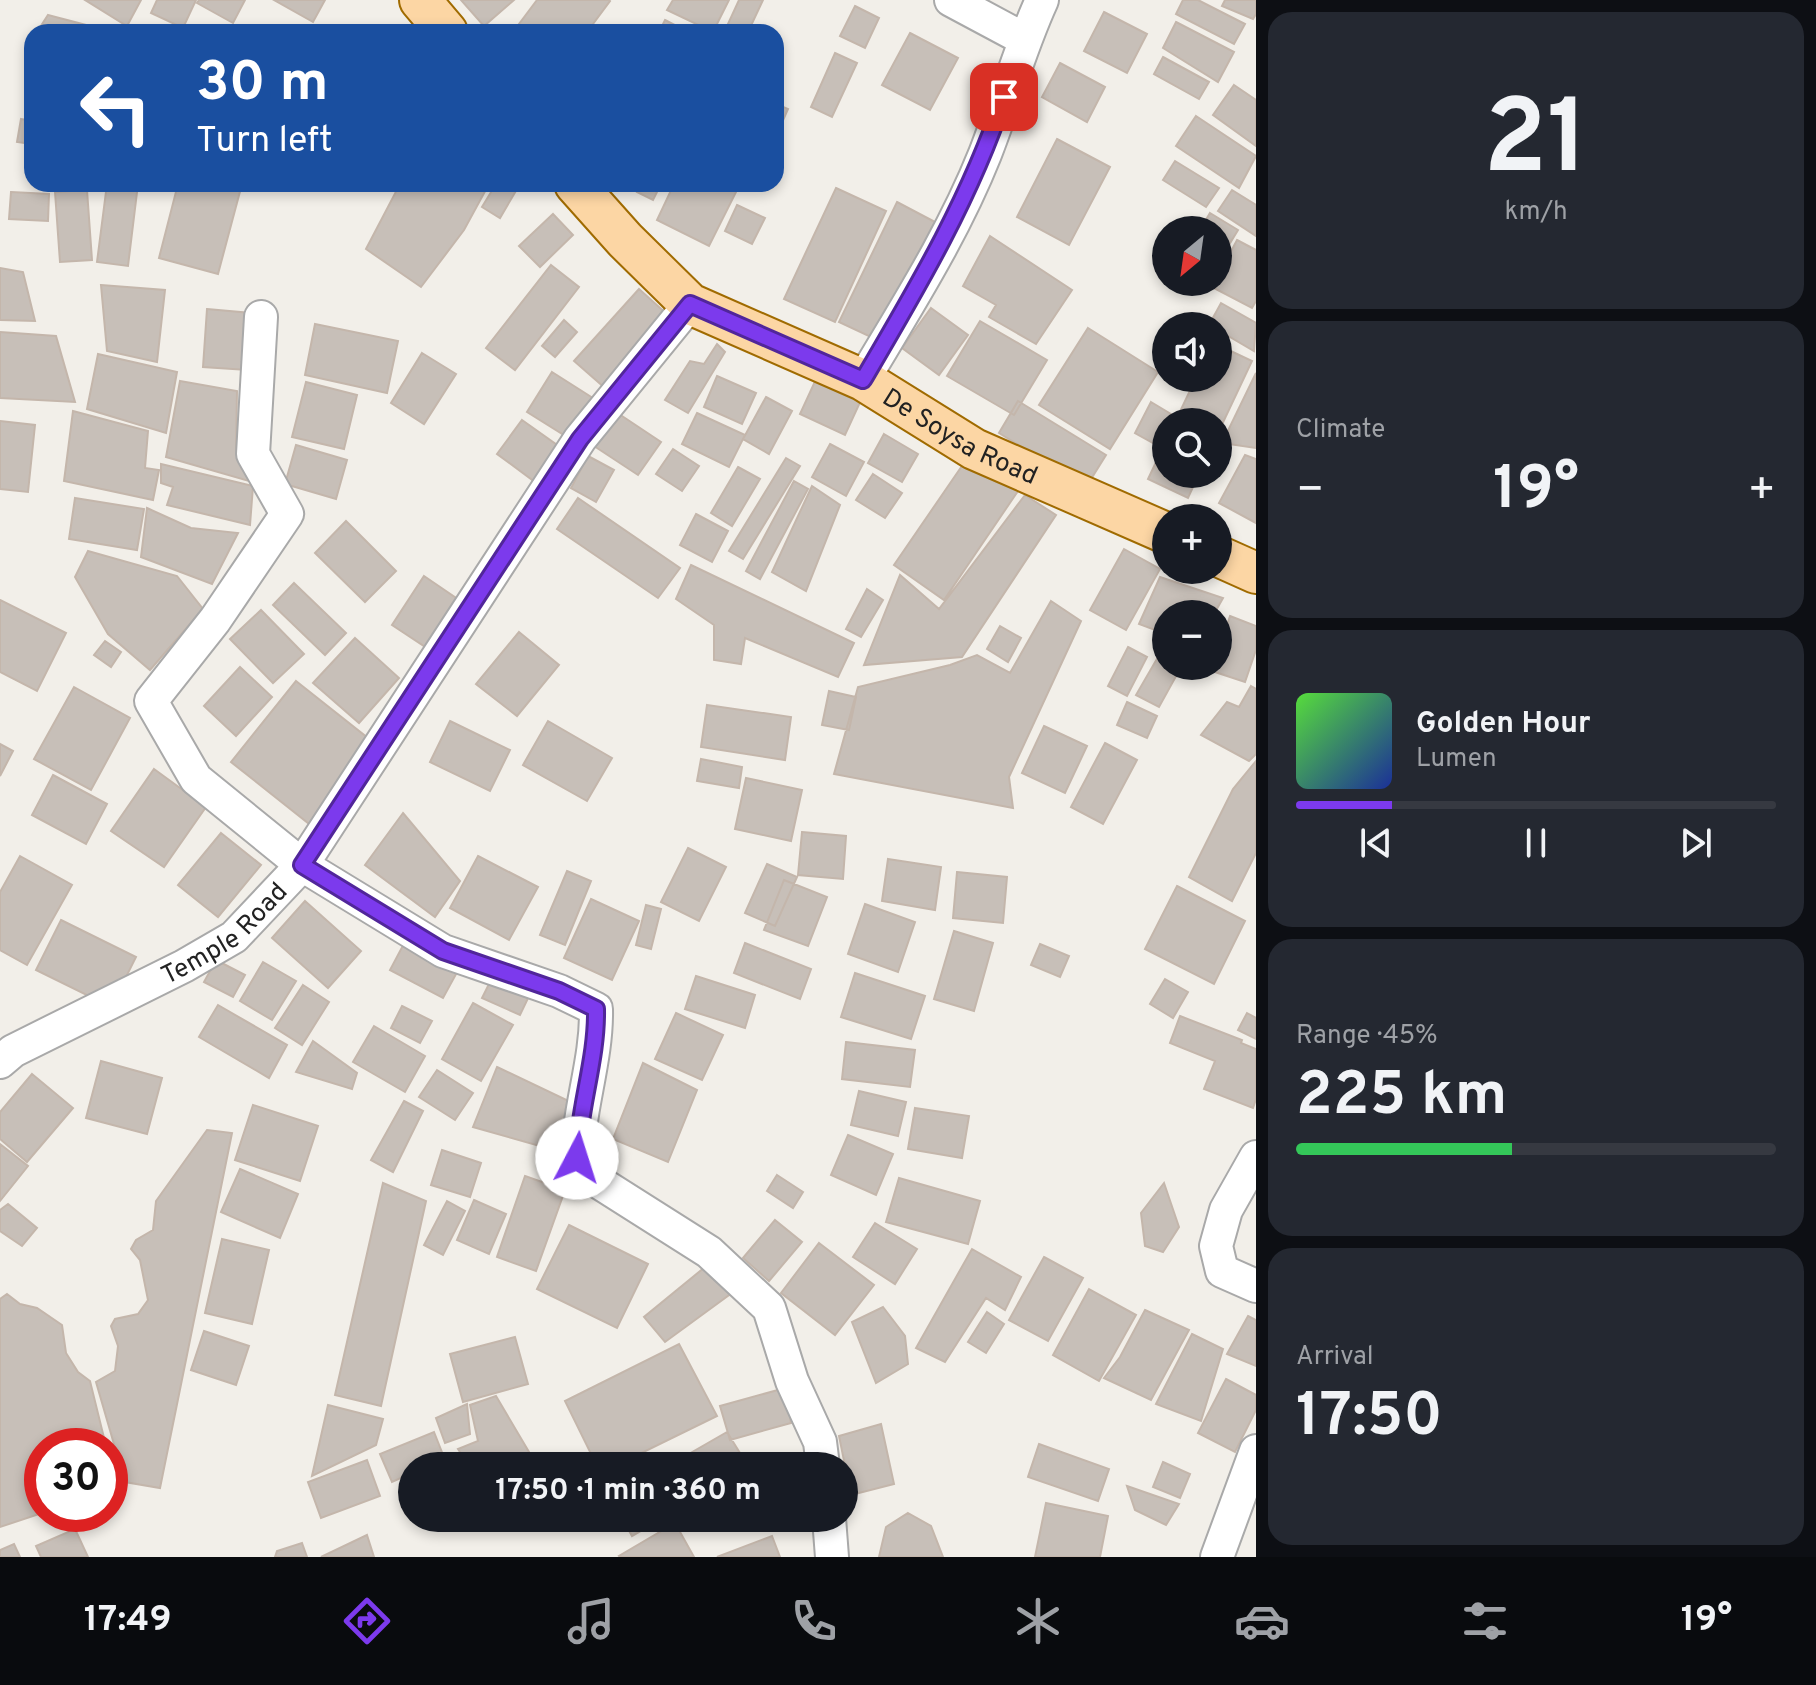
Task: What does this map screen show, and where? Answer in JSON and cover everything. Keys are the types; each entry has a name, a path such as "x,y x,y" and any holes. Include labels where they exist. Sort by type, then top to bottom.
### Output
{"main road":[{"path":"420,0 440,24"},
{"name":"De Soysa Road","path":"583,192 690,304 863,380 974,449 1152,527"},
{"path":"1232,562 1256,573"}],"street":[{"path":"951,0 1024,39"},
{"path":"863,380 936,257 985,155 1024,39 1042,0"},
{"name":"Temple Road","path":"0,1062 13,1051 184,966 234,937 302,865 580,439 690,304"},
{"path":"261,317 253,454 287,514 215,620 151,701 196,779 302,865 443,951 559,991 596,1009 597,1038 578,1130 577,1158 597,1181 709,1252 769,1308 792,1381 820,1442 821,1452"},
{"path":"1256,1157 1226,1210 1216,1246 1222,1271 1256,1286"},
{"path":"1217,1557 1256,1451"},
{"path":"830,1532 832,1557"}],"building":[{"path":"85,0 141,0 128,24"},
{"path":"157,0 196,0 185,24 174,24 151,13"},
{"path":"199,0 245,0 233,23 197,3"},
{"path":"274,0 325,0 313,22"},
{"path":"461,0 514,0 486,24 482,24"},
{"path":"537,0 610,1 593,24 519,24"},
{"path":"673,0 729,0 717,24 696,24 667,10"},
{"path":"739,0 763,0 752,24 728,24"},
{"path":"1183,0 1198,0 1245,24 1234,44 1176,14"},
{"path":"1225,0 1256,0 1256,14 1253,19 1222,6"},
{"path":"855,6 879,18 865,48 840,36"},
{"path":"1104,12 1147,34 1127,73 1084,51"},
{"path":"48,15 82,24 42,24"},
{"path":"1176,22 1234,52 1218,82 1163,48"},
{"path":"910,33 958,58 930,110 882,85"},
{"path":"835,53 857,63 832,117 811,107"},
{"path":"1163,57 1209,82 1199,99 1154,74"},
{"path":"1060,63 1105,87 1087,122 1042,97"},
{"path":"1234,85 1256,100 1256,146 1213,115"},
{"path":"1196,116 1256,156 1239,188 1176,146"},
{"path":"21,119 24,120 24,143 17,142"},
{"path":"1057,139 1110,167 1069,245 1017,217"},
{"path":"1175,161 1219,188 1206,207 1163,180"},
{"path":"836,188 886,211 835,322 784,299"},
{"path":"1232,190 1256,205 1256,236 1232,220 1232,216 1218,211"},
{"path":"11,192 49,194 48,221 9,219"},
{"path":"55,192 87,192 92,260 60,262"},
{"path":"106,192 137,192 128,266 97,262"},
{"path":"176,192 240,192 218,274 159,258"},
{"path":"396,192 485,192 464,230 421,287 366,249"},
{"path":"491,192 515,192 500,218 482,207"},
{"path":"637,192 657,192 653,200"},
{"path":"670,192 736,192 709,246 657,220"},
{"path":"897,202 935,222 873,338 839,322"},
{"path":"737,205 765,218 752,244 725,231"},
{"path":"553,214 573,235 540,267 519,246"},
{"path":"1232,226 1238,230 1232,240"},
{"path":"990,236 1072,290 1036,344 989,317 996,305 963,286"},
{"path":"1237,240 1256,250 1256,301 1252,308 1229,296 1232,296 1232,249"},
{"path":"551,265 579,287 515,370 486,348"},
{"path":"0,268 23,272 35,321 0,320"},
{"path":"101,285 165,290 157,362 107,351"},
{"path":"639,289 669,316 605,388 574,361"},
{"path":"1221,303 1256,323 1254,351 1232,338 1232,312 1216,312"},
{"path":"931,308 968,335 939,375 902,348"},
{"path":"207,309 251,313 247,370 203,367"},
{"path":"564,320 577,332 555,357 542,346"},
{"path":"980,321 1047,360 1014,415 947,376"},
{"path":"315,324 398,341 387,393 305,375"},
{"path":"1088,328 1152,368 1152,382 1110,449 1039,405"},
{"path":"0,332 56,336 75,402 0,398"},
{"path":"717,344 725,352 688,413 665,400 690,361 704,364"},
{"path":"1232,352 1252,361 1230,408 1182,408 1189,392 1232,392"},
{"path":"422,353 456,374 424,424 391,403"},
{"path":"98,354 177,372 166,433 87,409"},
{"path":"552,372 596,400 572,440 527,412"},
{"path":"1256,373 1256,448 1232,444 1232,422"},
{"path":"717,376 756,393 742,424 704,407"},
{"path":"817,377 862,398 845,435 800,414"},
{"path":"180,381 237,391 236,449 256,483 166,457"},
{"path":"306,382 357,395 344,449 292,437"},
{"path":"766,397 792,411 769,454 743,439"},
{"path":"1018,401 1106,455 1086,487 999,433"},
{"path":"1151,402 1161,408 1152,408 1152,443 1135,433"},
{"path":"613,410 661,442 638,475 591,444"},
{"path":"73,411 148,431 145,468 159,470 153,500 64,481"},
{"path":"697,413 745,435 729,467 682,444"},
{"path":"522,420 560,447 535,482 497,454"},
{"path":"0,421 35,425 28,492 0,489"},
{"path":"884,434 918,454 902,482 868,463"},
{"path":"830,444 864,462 846,496 812,477"},
{"path":"296,445 347,460 336,499 285,484"},
{"path":"673,449 699,466 682,491 656,474"},
{"path":"1245,455 1256,459 1256,523 1232,510 1232,504 1219,503 1227,488 1232,488 1232,479"},
{"path":"588,456 614,470 596,502 571,488"},
{"path":"786,458 800,466 743,559 729,551"},
{"path":"966,460 1018,491 944,600 894,565"},
{"path":"161,464 253,486 250,525 167,505 173,487 161,483"},
{"path":"738,467 760,479 732,526 711,513"},
{"path":"873,474 902,493 885,518 856,500"},
{"path":"794,481 808,489 760,579 746,571"},
{"path":"812,486 840,505 806,591 772,572"},
{"path":"1167,488 1193,488 1188,498"},
{"path":"1025,495 1056,515 962,657 864,665 900,575 939,609"},
{"path":"75,498 144,509 137,550 69,539"},
{"path":"578,498 680,568 658,598 557,529"},
{"path":"147,508 191,528 238,533 212,584 141,557"},
{"path":"696,514 728,531 712,562 680,545"},
{"path":"346,521 396,571 365,602 315,553"},
{"path":"1124,549 1152,565 1152,583 1126,630 1090,610"},
{"path":"88,551 177,576 203,609 150,670 108,634 75,577"},
{"path":"691,565 854,643 838,677 745,638 741,664 714,660 714,625 676,599"},
{"path":"424,576 465,604 433,652 392,625"},
{"path":"294,583 346,633 325,655 273,605"},
{"path":"1157,584 1181,584 1223,598 1152,600 1152,629 1139,624"},
{"path":"867,589 883,600 861,637 846,629"},
{"path":"0,600 66,633 37,691 0,672"},
{"path":"1051,601 1081,621 1009,777 1013,808 834,774 858,687 950,665 977,655 1010,673"},
{"path":"261,610 304,654 273,683 230,639"},
{"path":"1232,617 1256,626 1256,650 1245,682 1232,678"},
{"path":"1000,626 1021,638 1008,662 987,649"},
{"path":"519,632 559,665 517,716 476,684"},
{"path":"355,638 399,678 359,723 313,683"},
{"path":"105,641 121,652 111,667 94,655"},
{"path":"1128,647 1147,657 1127,696 1108,686"},
{"path":"240,667 272,697 236,736 204,706"},
{"path":"1152,667 1152,680 1174,680 1159,707 1136,695"},
{"path":"296,681 378,746 313,827 231,762"},
{"path":"1251,686 1256,689 1256,754 1249,761 1201,735 1227,702 1239,707"},
{"path":"74,687 130,718 91,790 34,759"},
{"path":"829,691 856,697 849,730 822,725"},
{"path":"1127,702 1157,716 1147,738 1117,725"},
{"path":"707,705 791,717 785,760 701,747"},
{"path":"450,721 510,750 490,791 430,762"},
{"path":"548,721 612,758 587,801 523,765"},
{"path":"1044,726 1087,746 1065,793 1022,773"},
{"path":"1105,743 1137,760 1103,824 1071,807"},
{"path":"0,744 13,751 0,776"},
{"path":"701,759 742,767 739,788 697,781"},
{"path":"1256,761 1256,853 1232,901 1189,877 1233,789"},
{"path":"154,769 206,807 164,867 111,831"},
{"path":"53,775 107,804 86,844 32,815"},
{"path":"746,778 802,790 791,841 735,829"},
{"path":"403,813 460,881 435,917 365,865"},
{"path":"802,832 846,836 843,879 798,875"},
{"path":"221,833 261,865 218,917 178,885"},
{"path":"688,848 726,867 699,921 661,902"},
{"path":"20,856 72,885 27,965 0,950 0,892"},
{"path":"478,856 538,887 509,940 450,908"},
{"path":"888,859 941,867 935,910 882,901"},
{"path":"767,864 797,877 775,926 745,913"},
{"path":"567,871 591,881 565,945 540,935"},
{"path":"957,872 1007,877 1003,923 953,918"},
{"path":"784,880 827,897 808,946 764,930"},
{"path":"1177,886 1245,921 1214,984 1145,949"},
{"path":"591,899 639,921 612,980 564,958"},
{"path":"305,901 361,951 328,988 272,938"},
{"path":"865,904 915,922 898,972 848,954"},
{"path":"646,905 661,909 651,949 636,945"},
{"path":"61,920 136,957 111,1007 36,970"},
{"path":"954,931 993,943 974,1011 934,999"},
{"path":"408,936 461,965 443,998 390,970"},
{"path":"745,943 811,969 800,999 734,973"},
{"path":"1040,944 1069,956 1060,977 1031,965"},
{"path":"216,960 245,975 233,997 204,982"},
{"path":"263,962 296,981 272,1020 240,1001"},
{"path":"855,973 925,996 911,1039 841,1017"},
{"path":"494,974 531,992 520,1015 482,998"},
{"path":"696,976 755,995 745,1028 685,1009"},
{"path":"1165,979 1188,992 1173,1018 1150,1004"},
{"path":"303,985 329,1002 302,1045 275,1028"},
{"path":"473,1003 513,1025 481,1081 442,1059"},
{"path":"218,1005 287,1045 269,1078 199,1037"},
{"path":"402,1006 432,1021 420,1043 391,1028"},
{"path":"676,1013 723,1035 702,1080 655,1059"},
{"path":"1247,1013 1256,1018 1256,1039 1238,1030"},
{"path":"1180,1016 1242,1040 1241,1043 1256,1049 1256,1099 1253,1108 1204,1089 1215,1061 1170,1043"},
{"path":"374,1026 425,1056 405,1092 353,1062"},
{"path":"313,1041 357,1073 352,1089 296,1072"},
{"path":"846,1042 915,1050 910,1087 842,1079"},
{"path":"101,1061 162,1078 147,1134 86,1118"},
{"path":"643,1063 697,1090 668,1162 613,1139"},
{"path":"497,1067 575,1104 561,1152 473,1127"},
{"path":"437,1070 473,1093 455,1120 419,1097"},
{"path":"32,1074 73,1108 27,1162 0,1139 0,1112"},
{"path":"859,1091 906,1102 898,1136 851,1125"},
{"path":"404,1101 423,1111 393,1172 371,1160"},
{"path":"253,1105 318,1126 300,1181 235,1160"},
{"path":"915,1108 969,1116 962,1158 908,1149"},
{"path":"207,1130 232,1133 160,1488 128,1483 128,1428 109,1428 96,1382 115,1371 118,1346 111,1326 115,1319 138,1314 148,1300 140,1260 131,1249 136,1240 153,1230 156,1201"},
{"path":"848,1135 893,1154 876,1195 831,1175"},
{"path":"0,1144 28,1166 0,1201"},
{"path":"442,1150 481,1163 470,1197 431,1185"},
{"path":"240,1169 298,1194 280,1238 221,1212"},
{"path":"777,1175 803,1192 793,1208 767,1191"},
{"path":"525,1176 565,1190 536,1271 497,1257"},
{"path":"899,1178 980,1201 968,1244 886,1222"},
{"path":"383,1183 426,1201 381,1406 335,1395"},
{"path":"1164,1183 1179,1227 1163,1252 1145,1246 1141,1213"},
{"path":"474,1200 506,1214 489,1254 457,1240"},
{"path":"447,1201 465,1211 443,1255 424,1245"},
{"path":"8,1204 37,1228 22,1246 0,1231 0,1210"},
{"path":"775,1220 802,1242 769,1281 743,1258"},
{"path":"875,1223 917,1249 895,1284 853,1257"},
{"path":"569,1225 648,1264 617,1328 537,1289"},
{"path":"222,1239 269,1250 252,1324 205,1313"},
{"path":"819,1243 874,1285 835,1335 781,1293"},
{"path":"972,1249 1021,1277 1005,1310 986,1298 945,1362 916,1348"},
{"path":"1044,1257 1083,1278 1048,1341 1009,1320"},
{"path":"705,1267 736,1290 665,1342 644,1317"},
{"path":"1089,1289 1136,1315 1099,1381 1053,1355"},
{"path":"7,1294 20,1304 37,1308 62,1325 66,1353 78,1372 90,1381 102,1428 24,1428 24,1519 0,1527 0,1299"},
{"path":"883,1307 905,1336 908,1364 876,1383 852,1322"},
{"path":"1145,1310 1189,1330 1151,1400 1104,1378 1120,1357"},
{"path":"987,1312 1004,1324 986,1353 968,1342"},
{"path":"1248,1316 1256,1320 1256,1366 1227,1354"},
{"path":"204,1331 249,1346 236,1385 191,1370"},
{"path":"1192,1334 1223,1349 1201,1421 1156,1404"},
{"path":"515,1337 528,1384 463,1402 450,1354"},
{"path":"679,1344 717,1416 644,1452 590,1452 565,1401"},
{"path":"1226,1379 1256,1395 1256,1410 1235,1452 1198,1433"},
{"path":"785,1388 791,1423 730,1440 720,1406"},
{"path":"496,1396 529,1452 460,1452 458,1449 478,1441 470,1405"},
{"path":"467,1404 470,1434 445,1443 436,1418"},
{"path":"328,1405 383,1419 376,1445 312,1476"},
{"path":"881,1424 894,1484 858,1493 858,1452 842,1452 839,1436"},
{"path":"434,1432 442,1452 398,1452 398,1479 392,1482 380,1454"},
{"path":"727,1432 739,1452 692,1452"},
{"path":"1039,1444 1109,1469 1098,1501 1028,1477"},
{"path":"367,1460 380,1496 321,1518 308,1482"},
{"path":"1163,1462 1190,1474 1180,1498 1153,1487"},
{"path":"1127,1486 1179,1504 1166,1525 1135,1510"},
{"path":"1046,1503 1108,1516 1100,1557 1035,1557"},
{"path":"908,1513 931,1526 943,1557 879,1557 886,1527"},
{"path":"68,1532 76,1532 88,1557 41,1557 36,1546"},
{"path":"660,1532 680,1532 694,1557 620,1557"},
{"path":"367,1535 374,1557 321,1557"},
{"path":"772,1536 780,1557 717,1557"},
{"path":"302,1543 307,1557 275,1557 277,1551"},
{"path":"14,1544 20,1557 0,1557 0,1550"}],"route":[{"path":"577,1158 578,1130 597,1038 596,1009 559,991 443,951 302,865 580,439 690,304 863,380 936,257 985,155 1004,97"}]}
